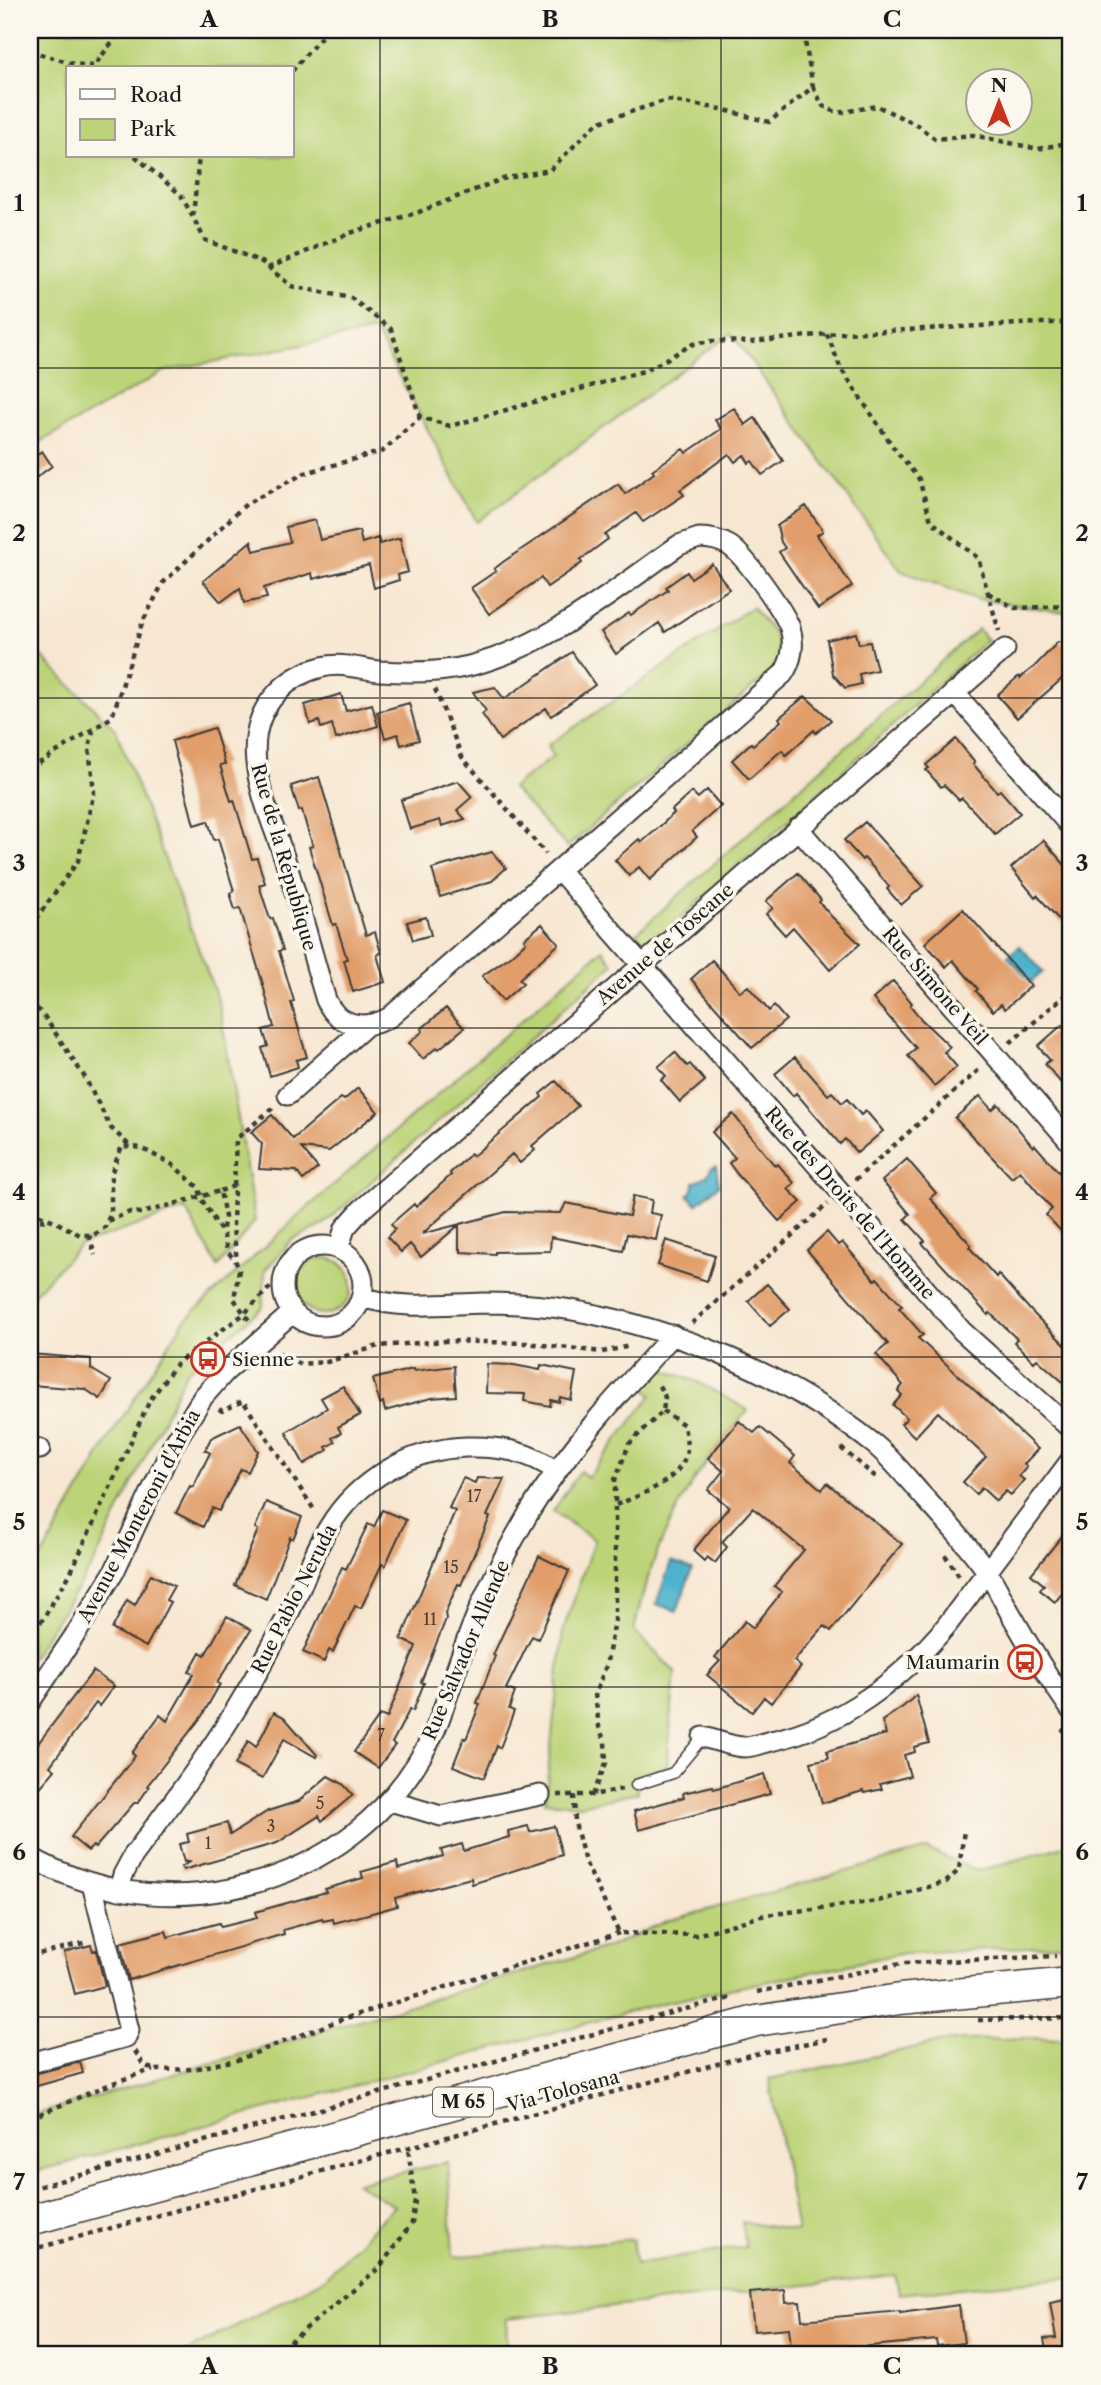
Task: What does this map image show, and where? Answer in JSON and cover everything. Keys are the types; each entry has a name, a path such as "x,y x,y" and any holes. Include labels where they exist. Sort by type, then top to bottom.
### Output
{"main road":[{"name":"M 65","path":"30,2220 756,2021 900,1999 1071,1983"},
{"name":"M 65","path":"900,1999 1071,1994"}],"street":[{"name":"Rue de la République","path":"699,538 719,540 743,557 786,621 792,638 792,657 776,682 390,1017 367,1025 350,1025 330,1009 326,1000 295,891 257,776 254,750 256,737 264,709 273,697 289,682 308,671 335,665 396,672 429,672 492,659 538,640 679,545 699,538"},
{"name":"Avenue de Toscane","path":"338,1249 345,1228 361,1210 1005,649"},
{"path":"954,692 1071,827"},
{"name":"Rue Simone Veil","path":"798,828 1071,1143"},
{"path":"559,870 641,966"},
{"name":"Rue des Droits de l'Homme","path":"641,966 962,1331 1071,1429"},
{"path":"288,1095 367,1025"},
{"path":"324,1246 338,1249 356,1263 362,1276 362,1297 352,1315 331,1326 310,1324 292,1313 285,1301 282,1287 284,1273 291,1261 310,1248 324,1246"},
{"path":"362,1297 379,1303 407,1306 484,1303 566,1309 609,1317 679,1337 743,1363 787,1388 875,1445 951,1527 987,1570 1071,1710"},
{"name":"Avenue Monteroni d'Arbia","path":"30,1702 114,1572 172,1447 203,1397 226,1371 292,1313"},
{"name":"Rue Salvador Allende","path":"30,1857 92,1884 174,1896 251,1885 316,1859 358,1832 390,1801 434,1731 465,1644 492,1581 526,1517 556,1471 614,1398 652,1357 679,1337"},
{"name":"Rue Pablo Neruda","path":"119,1890 133,1856 209,1751 269,1653 327,1530 349,1500 368,1483 398,1464 456,1447 524,1452 556,1471"},
{"path":"703,1737 745,1746 784,1738 827,1721 865,1700 899,1675 926,1651 1071,1460"},
{"path":"390,1801 441,1816 540,1795"},
{"path":"30,2063 126,2036 129,2030 92,1884"}],"lane":[{"path":"636,1785 673,1773 703,1737"}],"path":[{"path":"30,51 74,66 94,66 121,30"},
{"path":"294,69 327,30"},
{"path":"803,30 813,87 823,106 838,113 877,106 917,125 936,139 973,135 1038,149 1071,142"},
{"path":"268,268 350,233 419,212 502,179 550,170 597,123 667,100 721,109 769,122 813,87"},
{"path":"137,158 181,195 205,240 262,262 291,286 351,298 391,329 420,417"},
{"path":"193,217 199,158"},
{"path":"420,417 450,426 647,370 693,344 712,341 752,342 827,334 1071,323"},
{"path":"827,334 841,369 919,479 931,521 978,558 1005,649"},
{"path":"30,769 112,717 143,621 163,583 246,504 305,473 383,451 420,417"},
{"path":"988,592 1015,608 1071,606"},
{"path":"429,672 462,757 559,870"},
{"path":"30,927 78,861 94,792 89,748 94,730"},
{"path":"679,1337 692,1322 1071,990"},
{"path":"30,1001 44,1016 77,1066 111,1128 131,1146"},
{"path":"288,1095 236,1139 234,1186 233,1229 238,1268 234,1299 262,1339 279,1354 300,1364 327,1362 378,1346 445,1341 527,1343 602,1352 628,1346 652,1357 665,1397 663,1411 629,1444 615,1480 615,1621 606,1665 596,1694 606,1763 593,1795"},
{"path":"30,1211 80,1236 89,1235 105,1227 111,1212 111,1174 122,1146 141,1148 173,1165 199,1188 222,1233 227,1251 238,1268"},
{"path":"107,1222 130,1212 142,1213 234,1186"},
{"path":"220,1191 225,1217 222,1233"},
{"path":"30,1221 52,1220"},
{"path":"89,1235 95,1255"},
{"path":"30,1640 70,1574 150,1400 177,1363 244,1314 284,1273"},
{"path":"203,1397 222,1412 243,1401 327,1530"},
{"path":"615,1505 662,1484 681,1465 687,1449 684,1426 663,1411"},
{"path":"831,1440 881,1482"},
{"path":"944,1553 971,1592"},
{"path":"1057,1724 1071,1738"},
{"path":"540,1795 593,1795 636,1785"},
{"path":"574,1795 575,1823 585,1862 619,1933"},
{"path":"30,2118 128,2077 154,2070 192,2069 236,2060 340,2020 619,1933 695,1935 765,1915 878,1901 946,1882 958,1870 964,1830"},
{"path":"30,1956 106,1937"},
{"path":"977,2020 1071,2018"},
{"path":"126,2036 143,2064 154,2070"},
{"name":"Via Tolosana","path":"30,2250 750,2055 840,2036"},
{"path":"274,2355 379,2267 412,2223 415,2200 408,2148"}],"green space":[{"path":"30,30 1071,30 1071,613 976,599 901,571 731,333 477,522 375,331 165,371 30,448"},
{"path":"752,607 774,633 781,663 567,847 512,788 553,757 548,745"},
{"path":"978,629 987,640 653,943 633,936"},
{"path":"30,645 116,730 219,1003 255,1221 218,1267 185,1209 80,1245 30,1298"},
{"path":"603,949 613,964 322,1226 292,1240 265,1270 263,1307 186,1372 94,1563 30,1660 30,1577 111,1435 184,1321 305,1210"},
{"path":"318,1258 330,1258 344,1266 352,1280 350,1297 344,1306 330,1314 318,1314 301,1302 296,1292 296,1280 308,1263"},
{"path":"662,1369 698,1382 748,1410 717,1447 682,1500 653,1563 639,1608 634,1631 675,1672 667,1766 634,1777 638,1793 581,1805 545,1802 563,1631 594,1540 553,1511 580,1471 588,1477 652,1395 644,1388"},
{"path":"1071,1844 1071,1945 904,1953 658,2004 30,2173 30,2116 606,1948 667,1921 927,1849 978,1871"},
{"path":"1071,2039 1071,2277 899,2294 895,2275 506,2319 508,2354 180,2355 324,2279 394,2206 356,2183 448,2162 453,2257 633,2239 635,2264 746,2247 742,2222 797,2231 769,2079 945,2041"}],"water":[{"path":"1020,946 1043,972 1031,982 1008,956"},
{"path":"716,1166 719,1185 697,1204 688,1196 693,1190 694,1182 707,1176 711,1168"},
{"path":"671,1562 692,1569 677,1611 656,1604"}],"building":[{"path":"734,408 745,425 755,418 783,461 762,475 744,455 735,462 729,454 680,490 684,495 643,522 636,513 605,535 608,539 580,560 582,563 547,587 541,578 489,614 471,588 496,571 494,569 503,562 618,484 625,494 654,473 652,470 683,449 686,453 721,429 715,420"},
{"path":"42,451 52,466 30,482 30,460"},
{"path":"806,506 823,531 817,535 852,586 818,609 779,552 785,548 777,526"},
{"path":"315,520 320,540 359,531 362,543 378,538 380,544 400,538 408,572 398,575 399,580 374,588 369,565 313,579 312,573 264,588 267,598 244,603 240,588 221,602 203,581 251,541 254,551 290,542 286,527"},
{"path":"712,564 729,589 665,632 659,623 616,654 601,632 668,590 666,587 687,572 691,578"},
{"path":"856,633 859,644 870,642 877,670 859,674 861,684 845,688 833,674 827,640"},
{"path":"1058,642 1071,646 1071,671 1017,718 997,695 1035,666"},
{"path":"572,652 595,685 551,716 546,708 500,740 482,714 486,711 473,692 495,687 504,699"},
{"path":"341,694 346,711 372,704 378,726 336,739 332,724 321,728 319,721 310,724 305,705"},
{"path":"805,696 831,720 816,733 814,730 786,755 782,750 749,779 732,760 781,721 779,718"},
{"path":"409,703 419,740 401,745 398,734 385,738 377,712"},
{"path":"214,728 225,764 220,765 231,801 234,800 252,859 257,858 265,883 259,885 283,950 279,951 307,1057 296,1060 298,1067 270,1076 262,1048 268,1046 263,1030 274,1027 262,981 240,908 235,910 230,893 234,891 218,839 214,840 208,821 194,825 172,741"},
{"path":"956,739 997,792 1000,790 1020,813 995,834 962,798 959,800 944,785 941,787 926,770 929,768 926,765"},
{"path":"319,777 366,935 375,932 381,953 377,955 385,982 353,992 344,960 347,959 336,924 333,925 309,847 313,846 291,786"},
{"path":"458,781 472,797 457,810 465,819 442,826 440,820 410,829 401,800"},
{"path":"707,790 721,806 692,831 697,837 650,880 639,867 629,876 615,860 639,839 642,842 656,830 674,813 672,810 692,792 698,798"},
{"path":"865,822 923,886 901,905 877,872 844,840"},
{"path":"1043,840 1071,872 1071,913 1061,922 1011,868"},
{"path":"492,852 506,868 492,881 440,897 432,869"},
{"path":"798,873 831,916 860,944 830,970 793,927 785,935 766,914 773,908 766,901"},
{"path":"963,909 1031,986 1005,1009 1001,1004 993,1011 953,960 946,967 925,943"},
{"path":"426,917 431,935 413,940 407,922"},
{"path":"542,924 559,944 519,979 523,983 503,1001 482,976 512,955 526,942 524,939"},
{"path":"712,960 740,992 748,986 769,1011 774,1006 786,1020 752,1048 691,979"},
{"path":"893,981 912,1003 910,1005 921,1019 950,1047 944,1052 957,1067 934,1086 908,1056 916,1048 873,999"},
{"path":"446,1008 464,1028 423,1059 409,1043"},
{"path":"1062,1025 1071,1035 1071,1095 1045,1064 1050,1060 1038,1046"},
{"path":"675,1052 705,1081 680,1102 661,1080 666,1076 658,1067"},
{"path":"795,1057 828,1095 832,1092 842,1103 847,1099 861,1115 866,1111 883,1131 857,1153 845,1139 840,1144 796,1093 793,1096 775,1074"},
{"path":"556,1081 578,1106 532,1146 535,1150 520,1163 512,1154 422,1234 506,1212 561,1213 566,1203 629,1216 633,1196 652,1200 650,1213 661,1215 656,1240 627,1234 623,1251 551,1237 550,1251 495,1254 461,1252 459,1225 421,1257 410,1244 401,1252 387,1237 395,1229 391,1224 414,1204 416,1207 471,1154 473,1156 542,1097 540,1094"},
{"path":"358,1088 378,1112 329,1151 301,1148 318,1168 303,1180 296,1171 259,1169 262,1144 251,1132 272,1115 293,1139 341,1098 344,1100"},
{"path":"980,1096 992,1110 998,1104 1033,1147 1035,1145 1071,1186 1071,1242 1046,1215 1052,1209 1020,1171 1012,1178 955,1118"},
{"path":"733,1114 775,1166 778,1164 794,1183 788,1189 801,1202 779,1221 737,1174 729,1163 735,1158 712,1132"},
{"path":"907,1159 936,1193 930,1198 971,1245 969,1247 1071,1351 1071,1389 1037,1359 1034,1362 1014,1342 1017,1339 990,1313 988,1315 922,1243 925,1241 905,1219 910,1214 882,1181"},
{"path":"827,1232 838,1245 842,1242 902,1306 899,1308 923,1335 918,1338 1038,1449 1024,1464 1027,1467 1019,1476 1024,1480 1011,1495 1006,1491 996,1501 982,1488 976,1494 963,1482 986,1457 938,1412 915,1437 901,1424 907,1418 893,1405 902,1395 898,1391 903,1385 876,1354 888,1344 807,1250"},
{"path":"666,1240 715,1256 707,1281 658,1265"},
{"path":"767,1284 790,1309 770,1326 748,1301"},
{"path":"30,1354 91,1359 91,1369 111,1381 100,1399 85,1389 30,1385"},
{"path":"487,1364 540,1370 541,1365 576,1372 571,1400 560,1397 559,1402 551,1400 550,1406 524,1401 525,1394 486,1393"},
{"path":"454,1366 456,1396 431,1398 385,1411 383,1402 380,1404 373,1379 413,1369"},
{"path":"343,1386 360,1415 338,1427 341,1433 332,1438 335,1442 326,1447 328,1450 304,1464 286,1432 327,1408 321,1398"},
{"path":"739,1421 754,1433 760,1427 795,1456 790,1463 822,1490 827,1483 902,1544 831,1631 824,1626 794,1661 801,1667 771,1703 764,1697 752,1712 707,1675 720,1661 715,1657 745,1621 753,1628 782,1592 774,1586 804,1550 753,1508 722,1542 727,1547 715,1563 707,1557 704,1561 693,1551 729,1507 708,1490 723,1471 708,1458"},
{"path":"240,1424 258,1451 248,1472 241,1469 219,1511 212,1508 203,1527 176,1513 210,1453 205,1450 211,1438"},
{"path":"463,1478 475,1483 477,1478 504,1479 461,1585 458,1584 445,1613 446,1619 421,1682 424,1683 413,1711 410,1709 392,1743 395,1745 378,1768 354,1752 380,1715 387,1718 416,1646 401,1639 455,1511 449,1508"},
{"path":"266,1502 302,1517 293,1539 290,1537 266,1599 235,1585 258,1530 255,1528"},
{"path":"382,1510 406,1520 385,1566 382,1564 361,1608 355,1606 333,1652 329,1650 324,1662 303,1652 342,1567 346,1569 368,1524 374,1527"},
{"path":"1071,1525 1071,1583 1055,1602 1040,1590 1044,1585 1031,1574"},
{"path":"539,1556 569,1571 538,1639 532,1636 506,1689 515,1692 509,1709 514,1711 500,1748 497,1746 484,1778 453,1766 480,1704 477,1703 495,1656 493,1655"},
{"path":"151,1574 174,1586 166,1600 170,1602 146,1647 112,1629 127,1600 135,1605"},
{"path":"227,1616 251,1630 217,1683 220,1684 202,1716 147,1786 149,1787 138,1803 134,1803 95,1848 93,1846 88,1851 71,1837 135,1756 132,1753 160,1715 167,1721 194,1674 189,1672 200,1652 205,1655"},
{"path":"93,1671 114,1686 99,1706 96,1703 50,1766 55,1770 30,1799 30,1754"},
{"path":"916,1695 929,1743 914,1747 915,1752 904,1755 910,1776 880,1784 882,1789 863,1791 822,1803 811,1762 829,1758 827,1751 886,1734 882,1721"},
{"path":"274,1712 284,1717 317,1755 316,1757 284,1739 262,1779 235,1765 248,1741 256,1747"},
{"path":"764,1774 770,1794 639,1830 634,1811 684,1797 683,1793 713,1786 714,1789"},
{"path":"328,1776 343,1784 353,1795 322,1821 319,1816 277,1843 183,1870 181,1867 191,1861 184,1862 179,1844 189,1842 187,1834 227,1823 230,1835 268,1811 299,1801"},
{"path":"528,1826 530,1832 554,1826 562,1855 472,1884 471,1878 395,1898 397,1906 372,1913 334,1923 333,1919 322,1919 283,1930 284,1934 129,1980 120,1943 166,1931 168,1937 219,1923 221,1927 257,1918 255,1912 326,1892 325,1889 363,1878 361,1872 397,1862 398,1869 420,1863 443,1856 441,1850 462,1844 464,1851 509,1837 508,1831"},
{"path":"91,1945 93,1951 96,1950 105,1986 75,1994 64,1952"},
{"path":"80,2062 83,2073 30,2088 30,2075"},
{"path":"785,2290 786,2303 800,2302 802,2320 900,2313 959,2305 964,2343 937,2346 936,2340 827,2350 827,2355 792,2355 789,2328 754,2331 750,2293"},
{"path":"1071,2298 1071,2355 1047,2355 1044,2339 1056,2338 1050,2302"}],"place":[{"name":"Sienne","path":"208,1359"},
{"name":"Maumarin","path":"1025,1662"}]}
